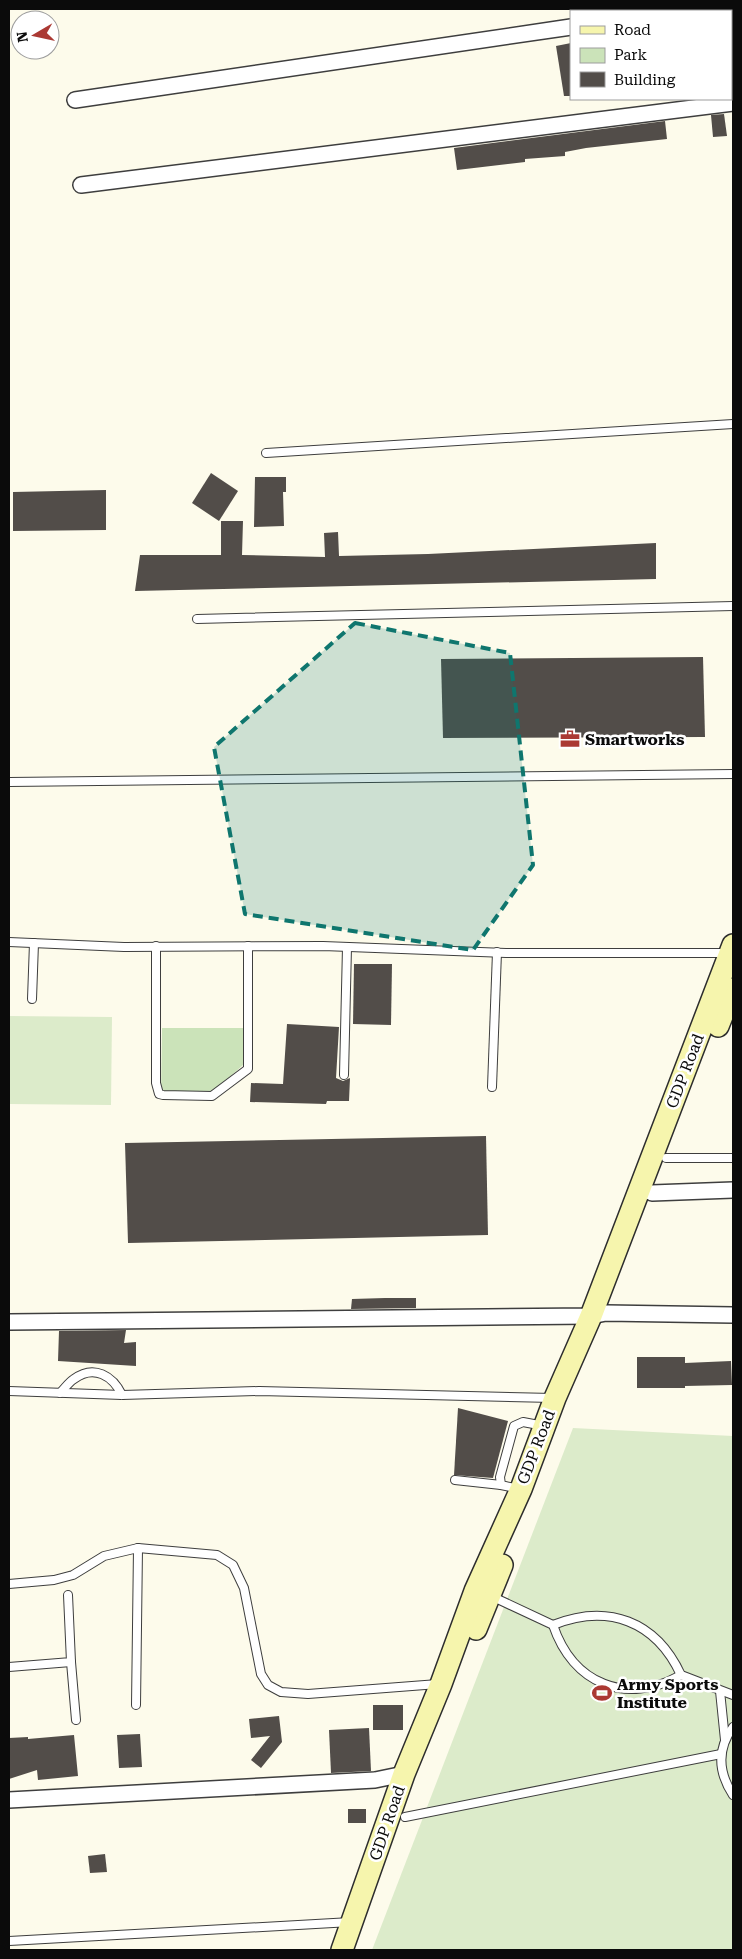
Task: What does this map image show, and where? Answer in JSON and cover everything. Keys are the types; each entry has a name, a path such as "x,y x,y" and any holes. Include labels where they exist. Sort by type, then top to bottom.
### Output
{"main road":[{"name":"GDP Road","path":"342,1950 404,1774 441,1684 482,1593 511,1487 545,1426 555,1398 599,1314 732,949"},
{"path":"357,1950 482,1593 599,1314 627,1262 666,1158 728,1013 733,989"}],"street":[{"path":"75,100 570,27"},
{"path":"81,185 733,103"},
{"path":"652,1193 733,1190"},
{"path":"9,1322 733,1314"},
{"path":"9,1800 375,1780 404,1774"}],"lane":[{"path":"266,453 733,424"},
{"path":"196,619 733,606"},
{"path":"9,782 733,774"},
{"path":"9,942 156,946 347,947 497,952 732,949"},
{"path":"32,999 34,943"},
{"path":"156,946 156,1083 158,1092 163,1095 212,1096 248,1069 248,946"},
{"path":"344,1075 347,947"},
{"path":"492,1086 497,952"},
{"path":"666,1158 733,1158"},
{"path":"60,1393 73,1379 80,1375 95,1373 111,1378 117,1384 122,1395"},
{"path":"9,1391 122,1395 259,1391 555,1398"},
{"path":"511,1487 502,1470 514,1426 518,1422 545,1426"},
{"path":"454,1480 511,1487"},
{"path":"9,1584 54,1580 72,1576 104,1556 138,1548 217,1555 233,1565 244,1588 261,1674 268,1685 282,1692 308,1694 441,1684"},
{"path":"136,1705 138,1548"},
{"path":"482,1593 553,1625 586,1615 620,1618 636,1624 651,1634 663,1646 674,1660 680,1675 733,1695"},
{"path":"68,1595 76,1720"},
{"path":"553,1625 558,1641 566,1655 577,1667 604,1684 619,1689 643,1689 666,1683 680,1675"},
{"path":"9,1667 71,1662"},
{"path":"720,1691 725,1740"},
{"path":"733,1727 725,1740 721,1754 721,1769 733,1795"},
{"path":"405,1817 721,1754"},
{"path":"9,1941 352,1922"}],"highlighted area":[{"path":"355,623 510,653 533,865 473,950 245,914 214,747"}],"green space":[{"path":"9,1016 112,1017 111,1105 9,1104"},
{"path":"162,1028 244,1028 243,1065 212,1093 161,1093"},
{"name":"Army Sports Institute","path":"573,1428 733,1436 733,1950 372,1950"}],"building":[{"path":"570,43 570,96 564,96 556,46"},
{"path":"724,114 727,136 713,137 711,115"},
{"path":"665,121 667,139 586,148 565,152 565,156 525,159 525,162 457,170 454,148"},
{"path":"211,473 238,491 219,521 192,503"},
{"path":"255,477 286,477 286,492 283,492 284,526 254,527"},
{"path":"106,490 106,530 13,531 13,492"},
{"path":"221,521 243,521 242,555 325,557 324,533 338,532 339,556 428,554 656,543 656,579 135,591 140,555 221,555"},
{"path":"703,657 705,737 443,738 441,659"},
{"path":"354,964 392,964 391,1025 353,1024"},
{"path":"287,1024 339,1027 336,1078 343,1081 350,1078 349,1101 327,1101 326,1104 250,1102 251,1083 283,1084"},
{"path":"486,1136 488,1235 128,1243 125,1143"},
{"path":"416,1298 416,1308 351,1309 352,1299"},
{"path":"126,1330 124,1343 136,1342 136,1366 58,1361 59,1331"},
{"path":"637,1357 685,1357 685,1363 731,1361 732,1385 685,1386 685,1388 637,1388"},
{"path":"458,1408 508,1421 493,1478 454,1475"},
{"path":"373,1705 403,1705 403,1730 373,1730"},
{"path":"279,1716 282,1742 261,1768 251,1760 270,1736 251,1738 249,1719"},
{"path":"369,1728 371,1771 331,1773 329,1730"},
{"path":"140,1734 142,1767 119,1768 117,1735"},
{"path":"74,1735 78,1776 38,1780 37,1770 9,1779 9,1738 28,1737 28,1739"},
{"path":"348,1809 366,1809 366,1823 348,1823"},
{"path":"105,1854 107,1872 90,1873 88,1856"}],"place":[{"name":"Smartworks","path":"570,739"},
{"name":"Army Sports Institute","path":"602,1693"}]}
